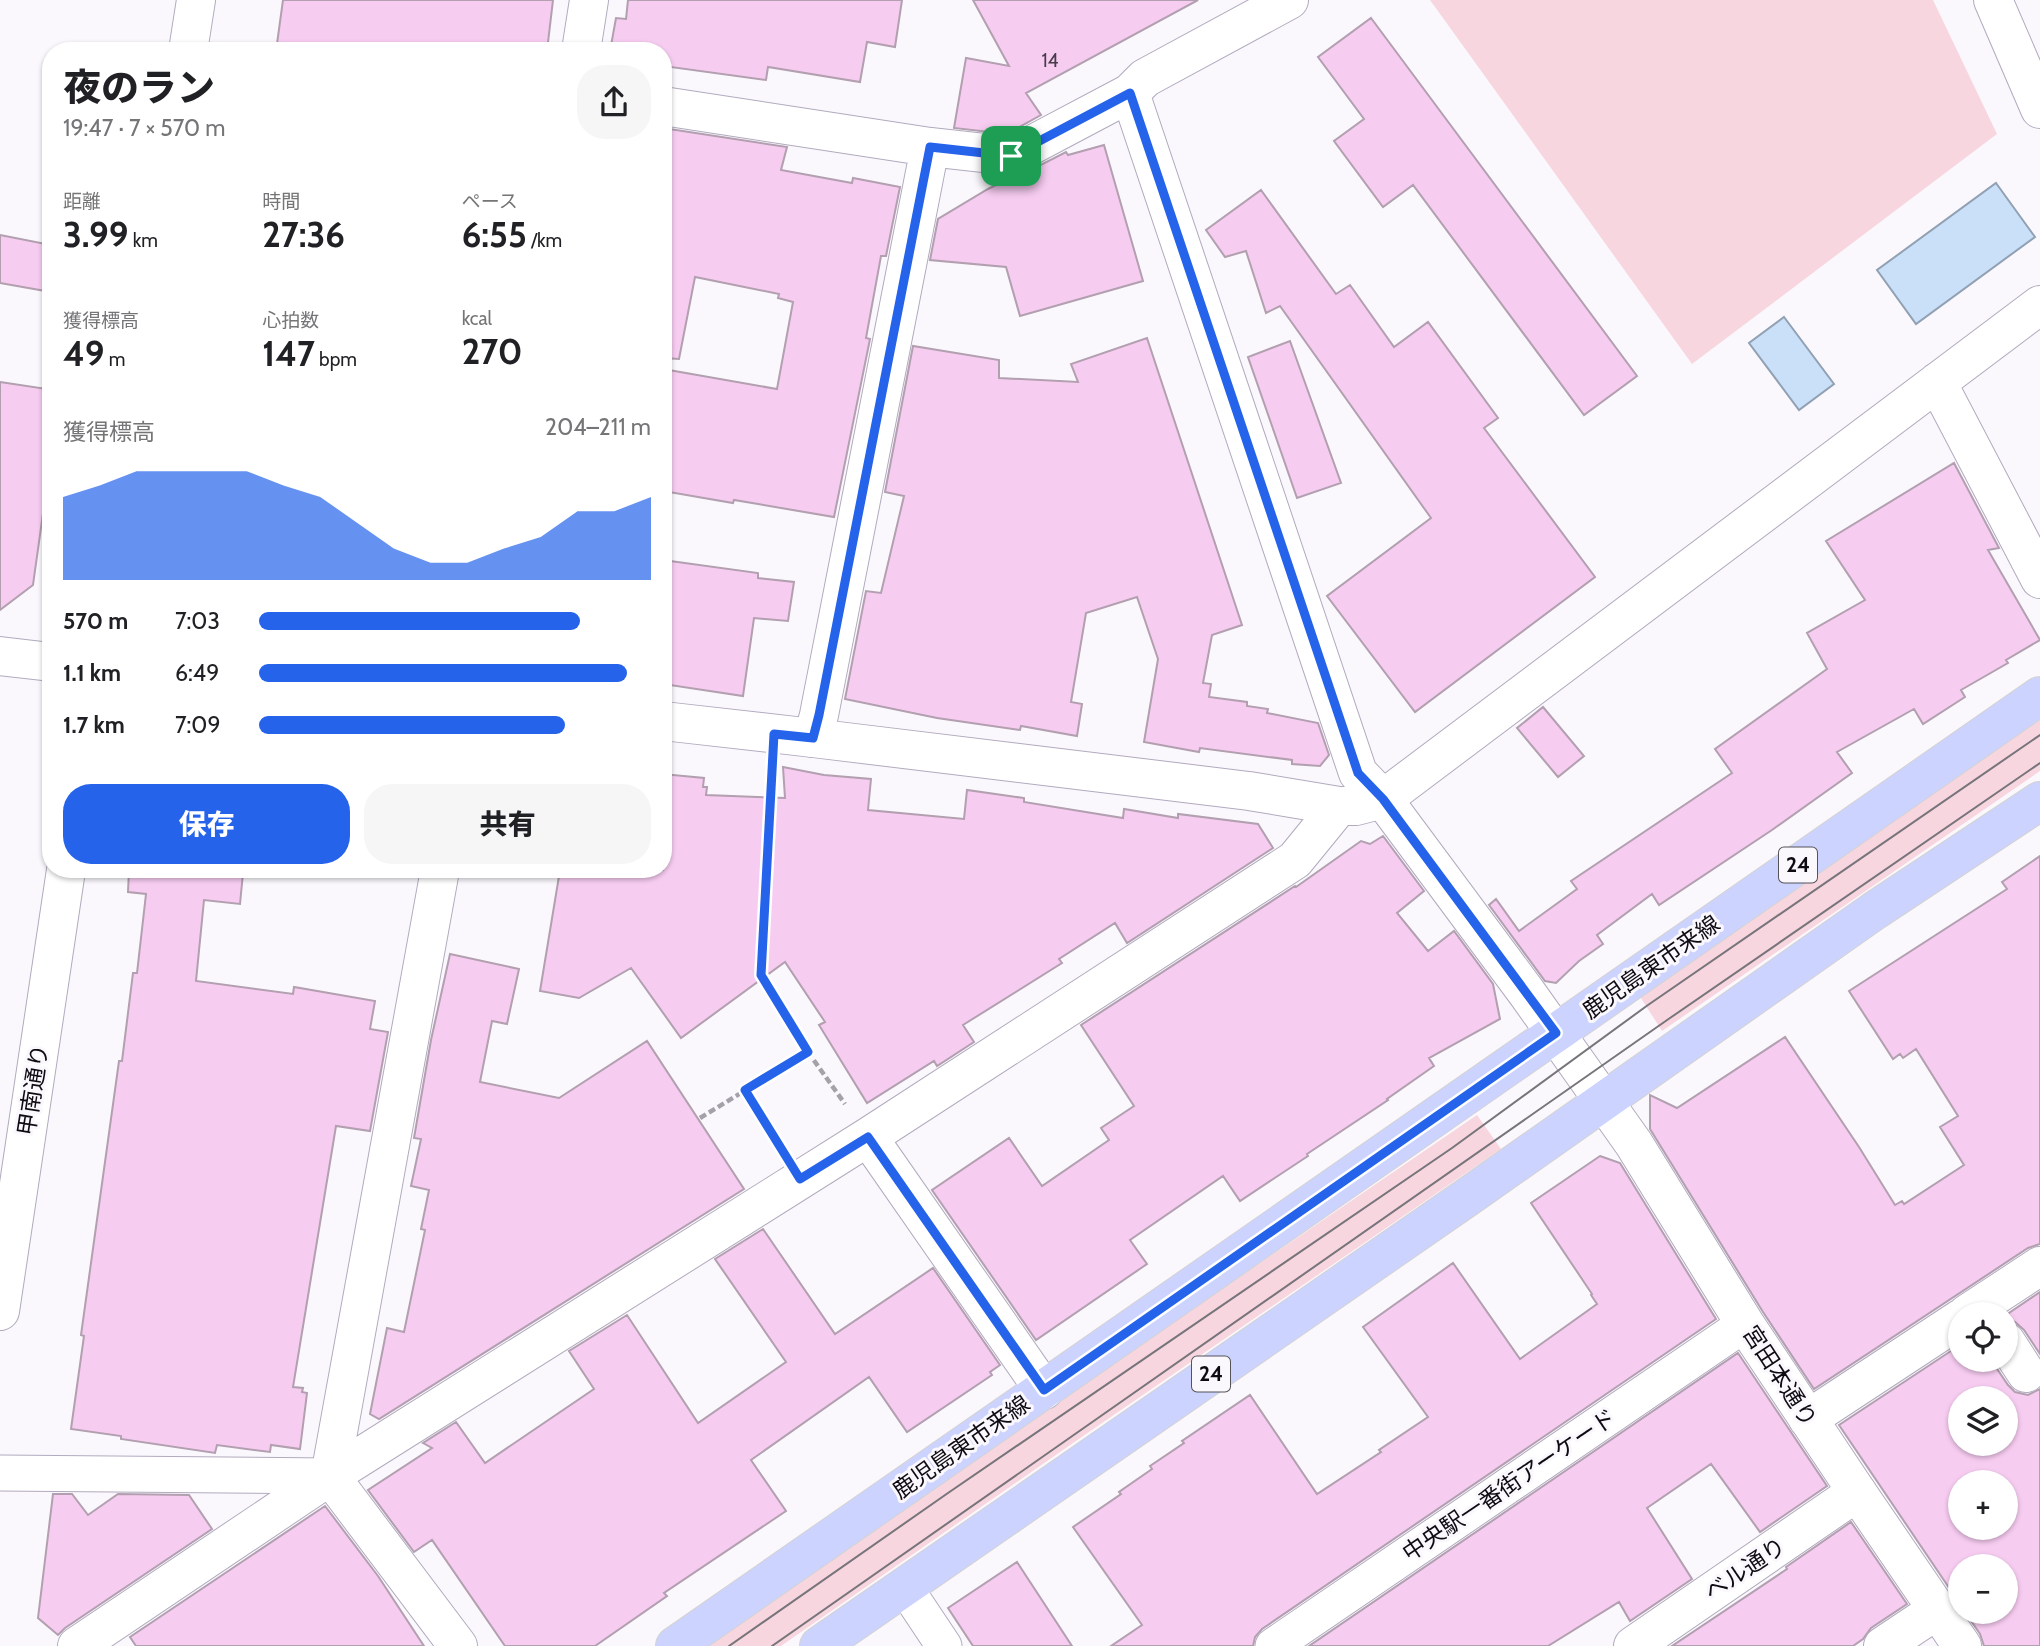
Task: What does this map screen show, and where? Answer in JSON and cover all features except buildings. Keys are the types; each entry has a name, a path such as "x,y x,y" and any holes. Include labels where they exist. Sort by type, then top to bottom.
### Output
{"main road":[{"name":"鹿児島東市来線","path":"675,1646 2040,696"},
{"name":"24","path":"819,1646 1874,911 2040,801"}],"street":[{"path":"189,42 196,0"},
{"path":"582,42 589,0"},
{"path":"672,107 930,147 1011,156 1130,93 1145,78 1289,0"},
{"path":"1993,0 2040,109"},
{"name":"宮田本通り","path":"1130,93 1358,773 1383,799 1556,1033 1634,1144 1745,1324 1962,1646"},
{"path":"813,738 930,147"},
{"path":"672,723 1249,791 1339,806 1356,806 1383,799 2040,305"},
{"path":"1937,382 2040,579"},
{"path":"0,656 42,661"},
{"path":"77,1646 330,1476 868,1137 1295,860 1339,806"},
{"name":"甲南通り","path":"0,1311 65,878"},
{"path":"439,878 330,1476 458,1646"},
{"path":"868,1137 1044,1390"},
{"path":"1989,1302 2040,1266"},
{"name":"中央駅一番街アーケード","path":"1273,1646 1745,1324"},
{"path":"1808,1419 1948,1330"},
{"path":"0,1473 330,1476"},
{"name":"ベル通り","path":"1633,1646 1857,1492"},
{"path":"904,1586 944,1646"},
{"path":"1883,1646 1937,1610"}],"path":[{"path":"774,734 761,975 808,1052 868,1137"},
{"path":"700,1118 808,1052"},
{"path":"745,1090 800,1179"}],"shaded area":[{"path":"1430,0 1933,0 1997,134 1692,364"},
{"path":"2040,720 2040,771 1662,1031 1639,995"},
{"path":"1477,1115 1501,1149 781,1646 707,1646 1049,1407"}],"water":[{"path":"1996,183 2035,237 1916,324 1877,270"},
{"path":"1784,317 1834,384 1799,410 1749,343"}],"tram line":[{"path":"729,1646 1452,1148 1648,1005 2040,735"},
{"path":"772,1646 1670,1018 2040,763"}],"route":[{"path":"1130,93 1358,773 1383,799 1556,1033 1044,1390 868,1137 800,1179 745,1090 808,1052 761,975 774,734 813,738 930,147 1011,156 1130,93"}]}
